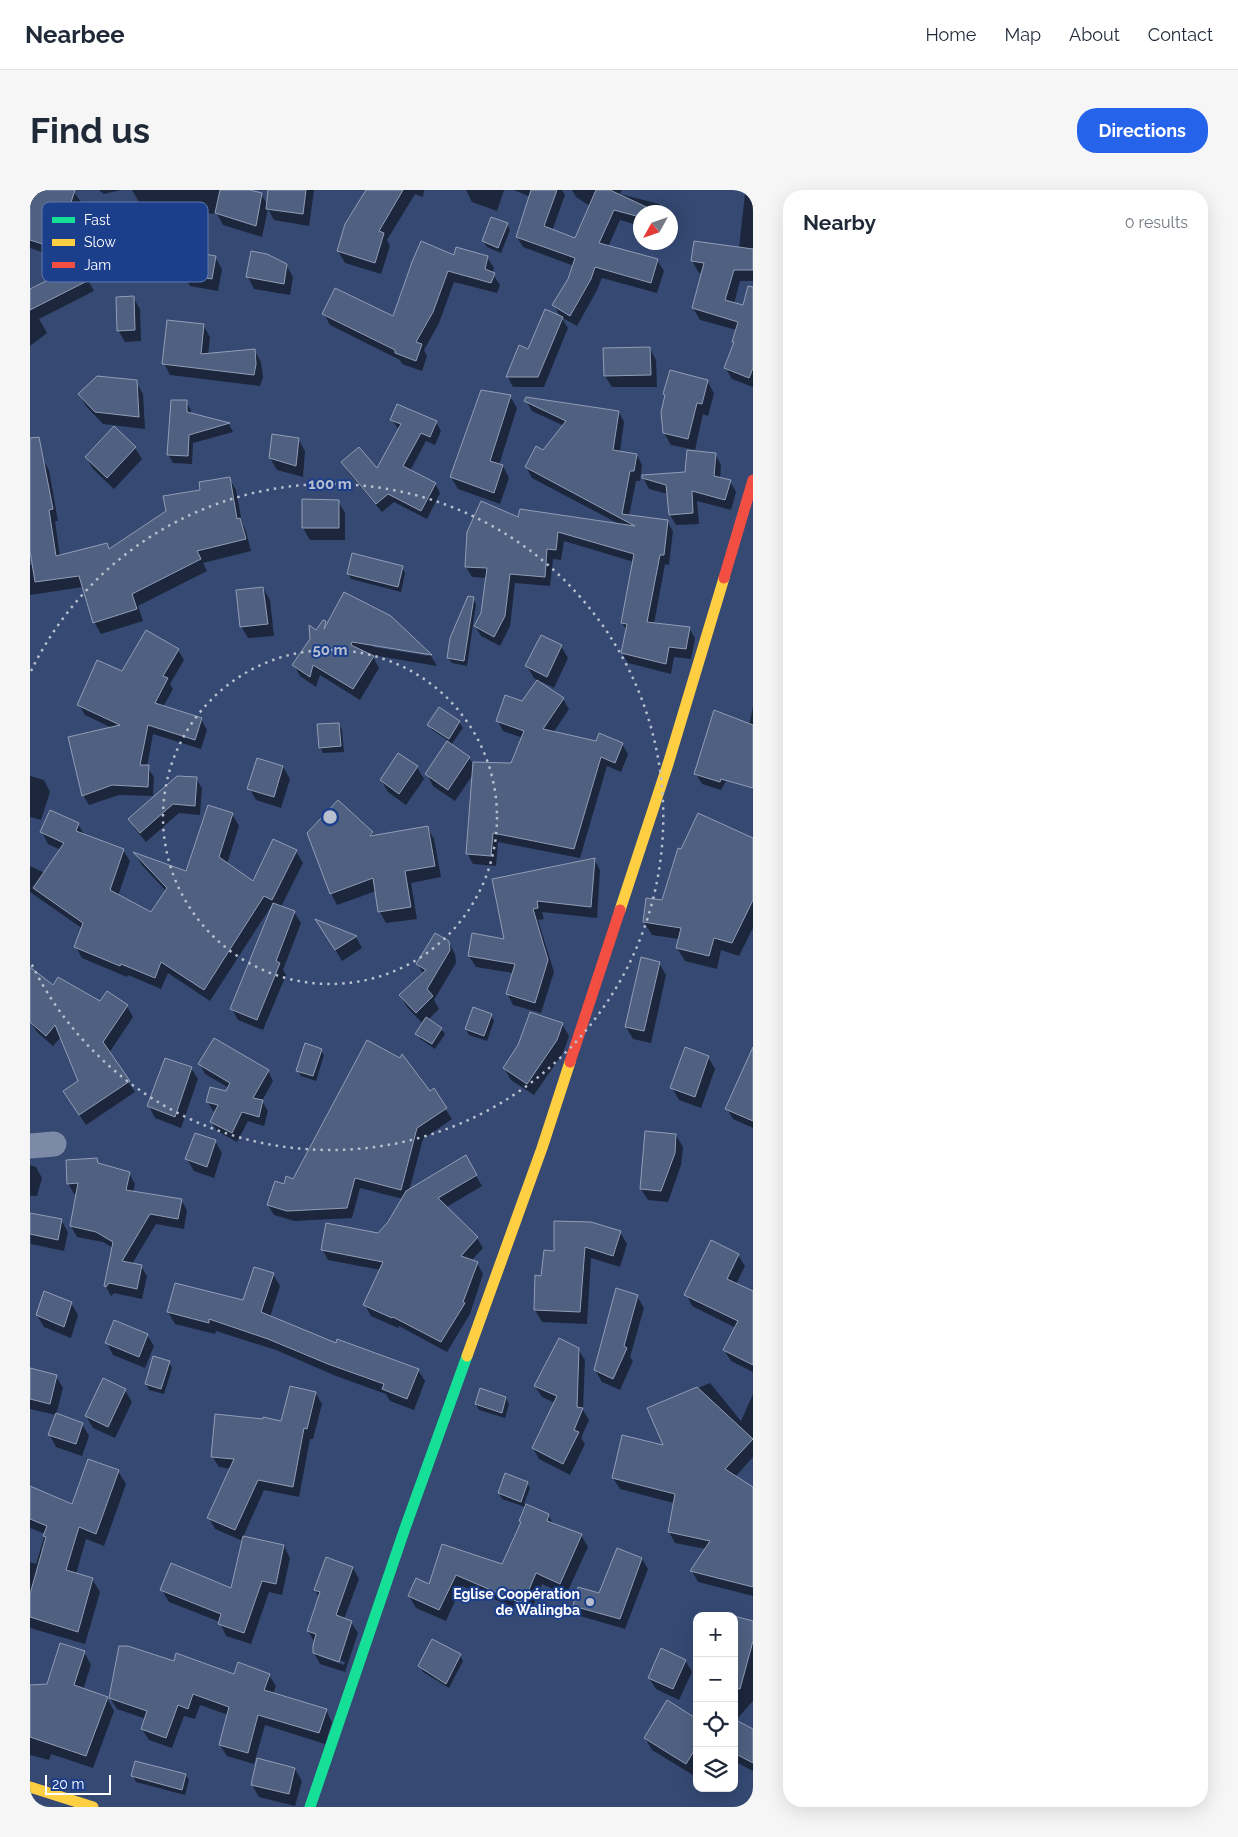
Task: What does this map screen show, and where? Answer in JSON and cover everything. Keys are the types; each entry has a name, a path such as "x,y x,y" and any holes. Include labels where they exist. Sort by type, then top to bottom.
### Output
{"street":[{"path":"310,1807 404,1530 542,1148 668,764 753,480"},
{"path":"30,1787 53,1801 93,1807"}],"building":[{"path":"30,190 75,190 71,202 42,202 42,244 30,240"},
{"path":"220,190 250,190 262,193 256,226 215,213"},
{"path":"268,190 306,190 303,214 266,209"},
{"path":"366,190 403,190 379,231 384,233 375,263 337,251 345,224"},
{"path":"531,190 557,190 544,226 575,238 596,190 610,190 642,205 633,205 633,215 614,210 599,243 658,259 651,283 595,267 591,279 570,316 552,305 568,279 575,258 516,237"},
{"path":"491,217 508,223 498,248 482,241"},
{"path":"421,241 454,255 456,247 488,256 485,269 495,273 491,283 448,271 433,312 416,342 422,344 416,361 395,353 395,350 322,314 335,288 393,316"},
{"path":"694,241 753,249 753,270 734,270 725,300 743,305 748,286 753,287 753,368 749,378 724,368 734,342 732,342 738,322 692,308 704,263 691,261"},
{"path":"251,251 267,254 287,264 284,284 246,277"},
{"path":"208,255 216,256 212,279 208,278"},
{"path":"44,282 85,282 30,310 30,289"},
{"path":"134,296 135,330 117,331 116,297"},
{"path":"545,309 563,317 538,377 506,377 519,345 528,349"},
{"path":"167,320 204,324 201,354 255,349 256,364 254,375 162,364"},
{"path":"650,347 651,375 604,376 603,348"},
{"path":"670,370 708,380 702,404 697,403 688,439 663,433 661,412 665,395 663,394"},
{"path":"97,376 137,380 139,417 95,412 78,394"},
{"path":"481,390 511,395 490,461 503,465 494,493 450,477"},
{"path":"526,397 619,411 613,450 637,454 634,471 630,471 622,514 668,520 664,555 660,555 647,622 690,627 686,649 669,647 666,664 621,653 627,624 621,623 634,554 558,532 556,550 547,549 545,577 510,574 505,616 494,637 474,626 481,613 487,568 465,567 467,532 481,501 518,517 520,509 635,526 525,467 536,446 543,450 566,421 524,401"},
{"path":"171,400 187,400 187,412 230,423 189,435 188,456 167,455"},
{"path":"397,404 437,421 430,437 421,433 403,466 436,483 421,511 388,494 376,504 341,462 359,447 377,468 401,424 390,420"},
{"path":"114,426 136,447 107,478 85,457"},
{"path":"272,434 299,438 296,466 269,458"},
{"path":"39,437 53,509 49,510 56,556 107,543 109,549 166,511 163,496 200,490 199,482 230,477 237,519 240,518 246,539 197,551 201,559 132,594 137,609 93,623 79,576 35,582 30,551 30,438"},
{"path":"687,450 716,453 714,476 731,480 725,500 692,491 693,513 669,515 666,485 642,478 642,475 685,472"},
{"path":"302,499 339,500 339,528 302,528"},
{"path":"352,553 403,566 398,587 347,574"},
{"path":"263,587 268,624 240,627 236,590"},
{"path":"344,592 391,616 432,655 352,642 351,645 374,656 353,689 313,665 310,677 292,665 310,639 309,625 316,630 323,620 326,621 324,629"},
{"path":"468,596 474,597 464,661 447,658 450,638"},
{"path":"146,630 179,649 163,676 168,678 155,703 202,718 195,740 148,725 140,765 149,765 148,787 112,785 82,796 68,737 120,725 77,705 97,660 122,671"},
{"path":"541,635 562,645 547,677 525,666"},
{"path":"537,680 564,698 543,729 596,741 599,733 623,743 615,763 601,757 574,849 493,833 491,856 466,854 473,762 511,763 524,731 496,721 505,695 522,701"},
{"path":"439,707 460,721 449,739 427,725"},
{"path":"714,710 753,725 753,788 721,779 720,782 694,774"},
{"path":"339,723 341,746 319,748 317,724"},
{"path":"447,741 470,757 448,790 425,774"},
{"path":"398,753 418,766 399,794 380,780"},
{"path":"257,758 283,766 274,797 247,789"},
{"path":"177,776 197,777 195,806 173,804 140,833 128,819"},
{"path":"338,800 373,832 370,836 428,826 435,866 405,871 411,907 378,912 373,878 330,894 307,833"},
{"path":"208,805 233,813 219,857 253,881 273,839 297,850 272,900 264,896 204,990 161,962 155,978 74,947 83,923 33,888 64,843 40,832 50,810 79,823 76,831 124,849 110,890 151,912 167,888 133,852 186,871"},
{"path":"698,813 753,838 753,900 732,943 714,938 709,956 676,948 681,928 643,922 646,898 662,900 678,848 681,849"},
{"path":"595,858 591,907 537,901 538,908 533,909 548,960 535,1003 506,994 515,964 468,956 472,933 504,939 492,879"},
{"path":"273,903 295,911 276,961 280,963 257,1020 230,1009"},
{"path":"315,919 357,936 335,950"},
{"path":"435,933 449,941 450,950 427,989 433,996 416,1013 399,995 426,970 416,964"},
{"path":"641,957 660,962 644,1031 625,1027"},
{"path":"30,967 53,985 58,977 100,1001 107,991 128,1005 103,1042 130,1081 79,1115 63,1091 78,1081 55,1025 46,1036 30,1022"},
{"path":"473,1007 492,1014 484,1036 465,1029"},
{"path":"530,1012 563,1023 557,1040 527,1084 503,1068 518,1045"},
{"path":"426,1017 442,1028 432,1044 415,1034"},
{"path":"214,1038 269,1070 253,1098 263,1100 259,1117 242,1112 232,1133 210,1122 218,1105 206,1102 210,1087 226,1091 230,1083 198,1064"},
{"path":"367,1040 400,1058 402,1054 430,1091 434,1088 447,1108 417,1128 401,1190 355,1178 347,1208 287,1211 267,1205 275,1181 284,1184 286,1176 293,1179"},
{"path":"305,1043 322,1049 313,1076 296,1071"},
{"path":"685,1047 709,1056 695,1097 670,1088"},
{"path":"753,1047 753,1121 725,1109"},
{"path":"165,1058 192,1067 175,1117 147,1106"},
{"path":"645,1131 676,1134 675,1153 661,1191 640,1189"},
{"path":"195,1133 216,1140 207,1167 185,1159"},
{"path":"466,1155 477,1175 438,1198 478,1237 461,1256 478,1262 463,1302 465,1303 441,1342 393,1317 363,1305 383,1262 321,1250 326,1223 378,1233 388,1222 406,1191"},
{"path":"97,1158 98,1163 130,1172 126,1190 182,1199 178,1219 150,1214 122,1261 142,1265 137,1289 109,1283 106,1287 104,1286 113,1242 96,1232 70,1226 78,1183 67,1184 66,1160"},
{"path":"30,1213 62,1219 58,1240 30,1234"},
{"path":"554,1221 591,1222 621,1231 613,1256 585,1247 580,1312 534,1310 535,1275 541,1276 544,1250 554,1251"},
{"path":"711,1240 739,1254 727,1279 753,1291 753,1365 723,1350 738,1321 684,1295"},
{"path":"254,1267 274,1273 261,1312 336,1343 337,1339 419,1369 407,1399 382,1389 384,1384 328,1364 268,1339 209,1319 209,1323 167,1312 175,1283 243,1300"},
{"path":"616,1288 638,1295 624,1346 627,1348 613,1379 594,1370"},
{"path":"44,1291 72,1302 64,1327 36,1315"},
{"path":"114,1320 148,1334 139,1357 105,1343"},
{"path":"559,1338 579,1348 577,1407 583,1408 574,1430 579,1432 563,1464 532,1448 557,1396 534,1386"},
{"path":"153,1356 170,1361 161,1389 145,1384"},
{"path":"30,1368 57,1375 50,1404 30,1399"},
{"path":"103,1378 126,1389 108,1427 85,1416"},
{"path":"290,1386 316,1392 307,1429 304,1428 293,1487 258,1480 235,1530 207,1518 234,1459 211,1457 215,1414 263,1419 263,1417 281,1421"},
{"path":"697,1387 753,1439 725,1469 753,1487 753,1587 690,1571 710,1541 668,1532 675,1494 612,1478 622,1435 663,1445 647,1408"},
{"path":"480,1388 506,1397 502,1413 475,1404"},
{"path":"56,1413 83,1423 76,1444 48,1435"},
{"path":"88,1459 119,1470 96,1534 79,1527 66,1570 93,1578 78,1632 30,1617 30,1594 46,1537 43,1536 47,1526 30,1519 30,1486 72,1504"},
{"path":"505,1473 528,1482 521,1502 498,1493"},
{"path":"526,1504 549,1514 547,1521 582,1534 560,1584 536,1573 523,1604 456,1575 439,1610 408,1596 416,1578 429,1584 442,1544 502,1564 521,1522 519,1521"},
{"path":"243,1536 284,1545 276,1584 262,1581 244,1633 218,1624 221,1614 160,1590 171,1563 231,1588"},
{"path":"617,1548 642,1558 620,1619 573,1606 578,1587 599,1593"},
{"path":"326,1557 353,1567 336,1615 352,1621 339,1662 313,1653 316,1634 307,1631 320,1592 314,1590"},
{"path":"738,1617 753,1621 753,1641 740,1689 738,1689"},
{"path":"432,1639 461,1654 446,1684 418,1666"},
{"path":"60,1643 85,1651 74,1685 108,1697 86,1756 30,1737 30,1685 47,1684"},
{"path":"119,1646 128,1646 174,1661 176,1653 234,1674 238,1662 270,1674 264,1690 327,1709 319,1733 258,1715 248,1753 219,1745 229,1707 193,1694 188,1709 178,1705 166,1738 141,1729 147,1711 109,1698"},
{"path":"661,1648 686,1660 673,1689 648,1678"},
{"path":"667,1700 693,1716 693,1753 686,1764 644,1738"},
{"path":"738,1721 753,1729 753,1763 738,1755"},
{"path":"257,1758 295,1768 289,1794 251,1785"},
{"path":"135,1761 186,1774 182,1790 131,1776"}],"traffic: fast":[{"path":"310,1807 404,1531 467,1356"}],"traffic: slow":[{"path":"620,910 668,764 724,578"},
{"path":"467,1356 542,1148 570,1062"},
{"path":"30,1787 93,1807"}],"traffic: jam":[{"path":"724,578 753,480"},
{"path":"570,1062 620,910"}],"place":[{"name":"Eglise Coopération de Walingba","path":"590,1602"}]}
